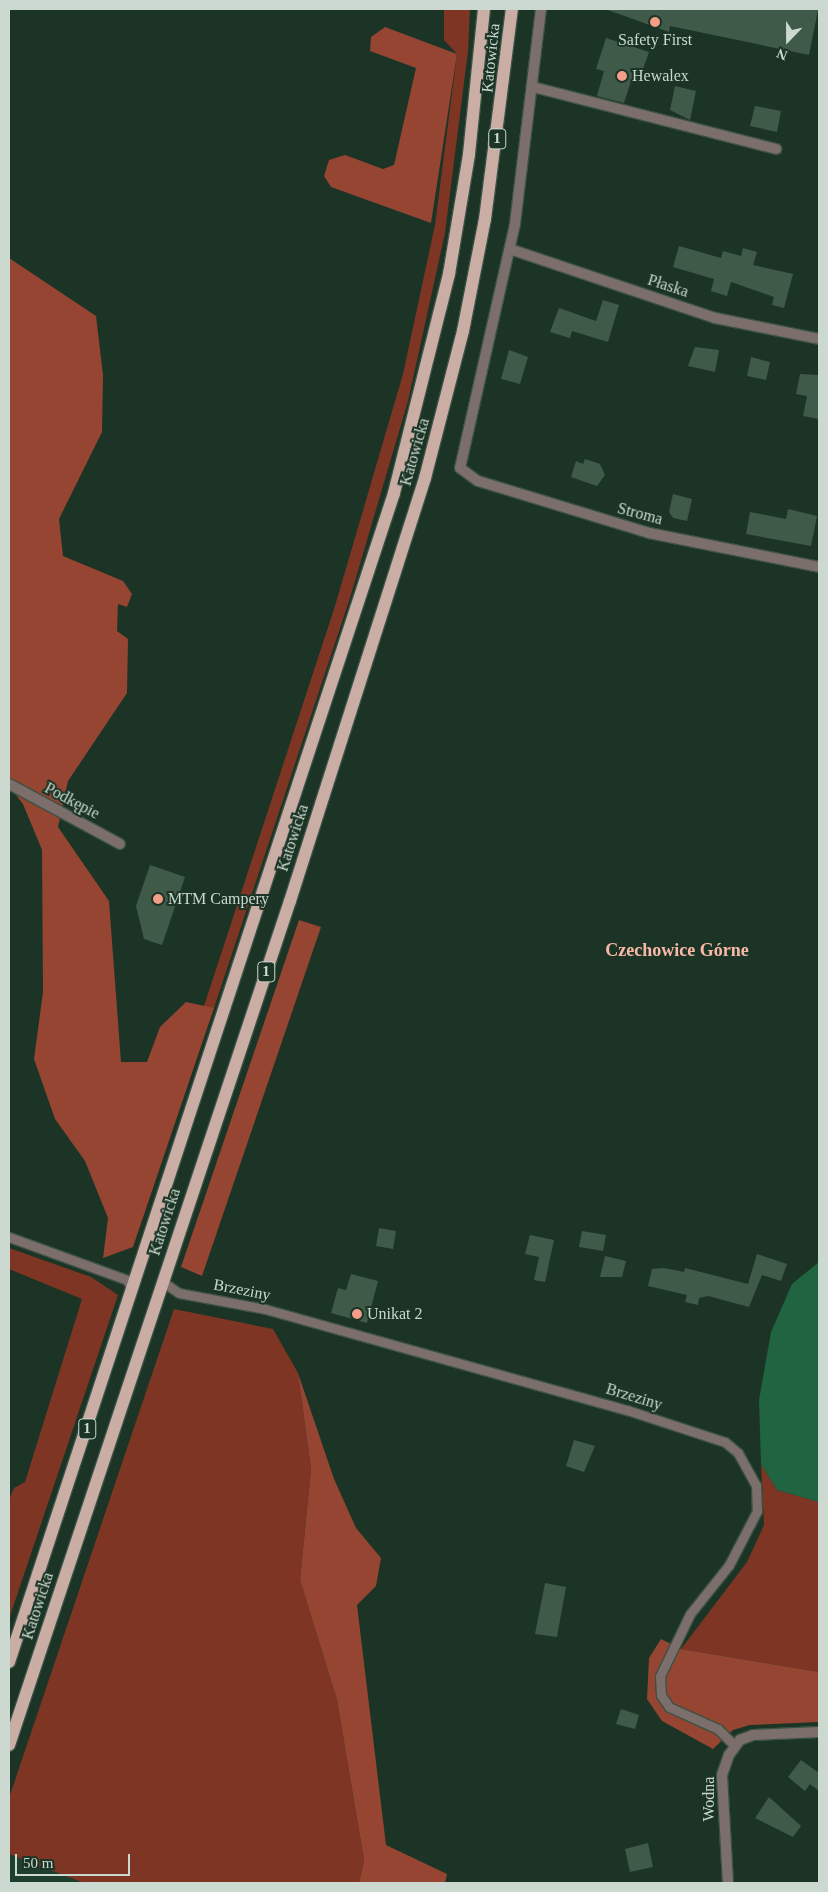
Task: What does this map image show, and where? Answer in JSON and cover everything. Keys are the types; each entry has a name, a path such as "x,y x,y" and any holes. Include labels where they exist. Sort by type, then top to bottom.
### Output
{"main road":[{"name":"Katowicka","path":"9,1662 352,628 413,428 460,213 484,9"},
{"name":"Katowicka","path":"9,1745 163,1282 425,478 485,219 512,9"}],"street":[{"path":"510,249 534,87 541,9"},
{"path":"534,87 776,150"},
{"name":"Płaska","path":"510,249 715,318 819,339"},
{"name":"Stroma","path":"510,249 460,468 478,481 649,533 819,567"},
{"name":"Podkępie","path":"9,784 120,844"},
{"path":"735,1746 753,1735 819,1732"},
{"name":"Wodna","path":"728,1883 722,1776 735,1746"}],"lane":[{"path":"9,1237 128,1280 133,1292"},
{"name":"Brzeziny","path":"163,1282 179,1293 265,1309 618,1407 725,1442 738,1453 756,1485 757,1511 729,1565 690,1614 660,1676 662,1695 669,1707 718,1729 735,1746"}],"shaded area":[{"path":"444,9 470,9 468,51 445,233 408,401 350,598 213,1011 204,1006 335,606 403,374 435,225 457,54 444,40"},
{"path":"385,27 457,54 431,223 331,187 324,176 329,160 345,155 383,169 394,165 416,68 370,51 371,37"},
{"path":"9,258 96,316 103,375 102,432 59,519 63,556 123,581 132,594 127,607 118,604 117,631 128,639 127,693 68,781 58,827 109,901 121,1062 147,1062 160,1027 186,1002 214,1008 133,1247 103,1258 108,1218 85,1161 55,1119 34,1059 43,992 42,850 23,804 9,786"},
{"path":"299,920 321,927 202,1276 181,1267"},
{"path":"9,1248 91,1277 118,1295 9,1619 9,1500 14,1488 25,1482 82,1299 9,1269"},
{"path":"819,1262 819,1502 777,1490 761,1464 759,1400 771,1332 792,1284"},
{"path":"174,1309 273,1329 298,1373 311,1469 300,1580 337,1700 364,1860 359,1883 84,1883 9,1854 9,1798"},
{"path":"298,1373 334,1479 356,1528 381,1558 376,1586 357,1605 386,1845 447,1874 445,1883 359,1883 364,1860 337,1700 300,1580 311,1469"},
{"path":"761,1464 777,1490 819,1502 819,1672 681,1649 747,1562 764,1525"},
{"path":"661,1639 681,1649 819,1672 819,1722 750,1725 733,1730 713,1749 662,1721 647,1699 649,1658"},
{"path":"9,1854 84,1883 9,1883"}],"building":[{"path":"605,9 818,10 809,55 670,26 669,32"},
{"name":"Hewalex","path":"606,38 649,52 638,83 631,81 624,103 597,96 604,71 596,69"},
{"path":"675,86 696,91 690,120 670,110"},
{"path":"755,106 781,111 777,132 750,126"},
{"path":"679,246 721,258 723,251 741,256 743,248 757,252 753,265 793,274 784,308 772,305 774,297 731,282 727,296 711,291 714,279 673,267"},
{"path":"603,300 619,305 608,342 572,331 570,338 550,332 559,308 596,321"},
{"path":"695,347 719,350 715,372 688,366"},
{"path":"509,350 528,357 520,384 501,379"},
{"path":"751,357 770,362 766,380 747,376"},
{"path":"800,374 819,375 819,419 803,416 807,396 796,394"},
{"path":"585,459 600,464 605,475 597,486 571,477 576,461 583,464"},
{"path":"673,494 692,499 687,521 673,518 669,512"},
{"path":"788,509 817,516 811,546 746,534 750,512 786,519"},
{"name":"MTM Campery","path":"150,865 185,877 162,945 144,939 136,906"},
{"path":"379,1228 396,1231 393,1249 376,1246"},
{"path":"582,1231 606,1235 603,1251 579,1247"},
{"path":"530,1235 554,1240 545,1282 534,1280 539,1257 525,1254"},
{"path":"757,1254 787,1264 781,1281 762,1275 749,1307 708,1296 699,1298 698,1305 685,1302 687,1295 648,1286 652,1269 664,1268 684,1272 685,1268 748,1284"},
{"path":"605,1256 626,1261 622,1277 600,1277"},
{"path":"351,1274 378,1281 367,1323 331,1313 338,1288 346,1290"},
{"path":"574,1440 595,1446 584,1472 566,1466"},
{"path":"545,1583 566,1587 557,1637 535,1634"},
{"path":"621,1709 639,1715 635,1729 616,1724"},
{"path":"801,1760 819,1773 819,1791 810,1784 805,1791 788,1777"},
{"path":"769,1797 801,1826 793,1837 755,1818"},
{"path":"648,1843 653,1867 630,1872 625,1849"}],"place":[{"name":"Safety First","path":"655,22"},
{"name":"Hewalex","path":"622,76"},
{"name":"MTM Campery","path":"158,899"},
{"name":"Unikat 2","path":"357,1314"}],"district":[{"name":"Czechowice Górne","path":"677,950"}]}
